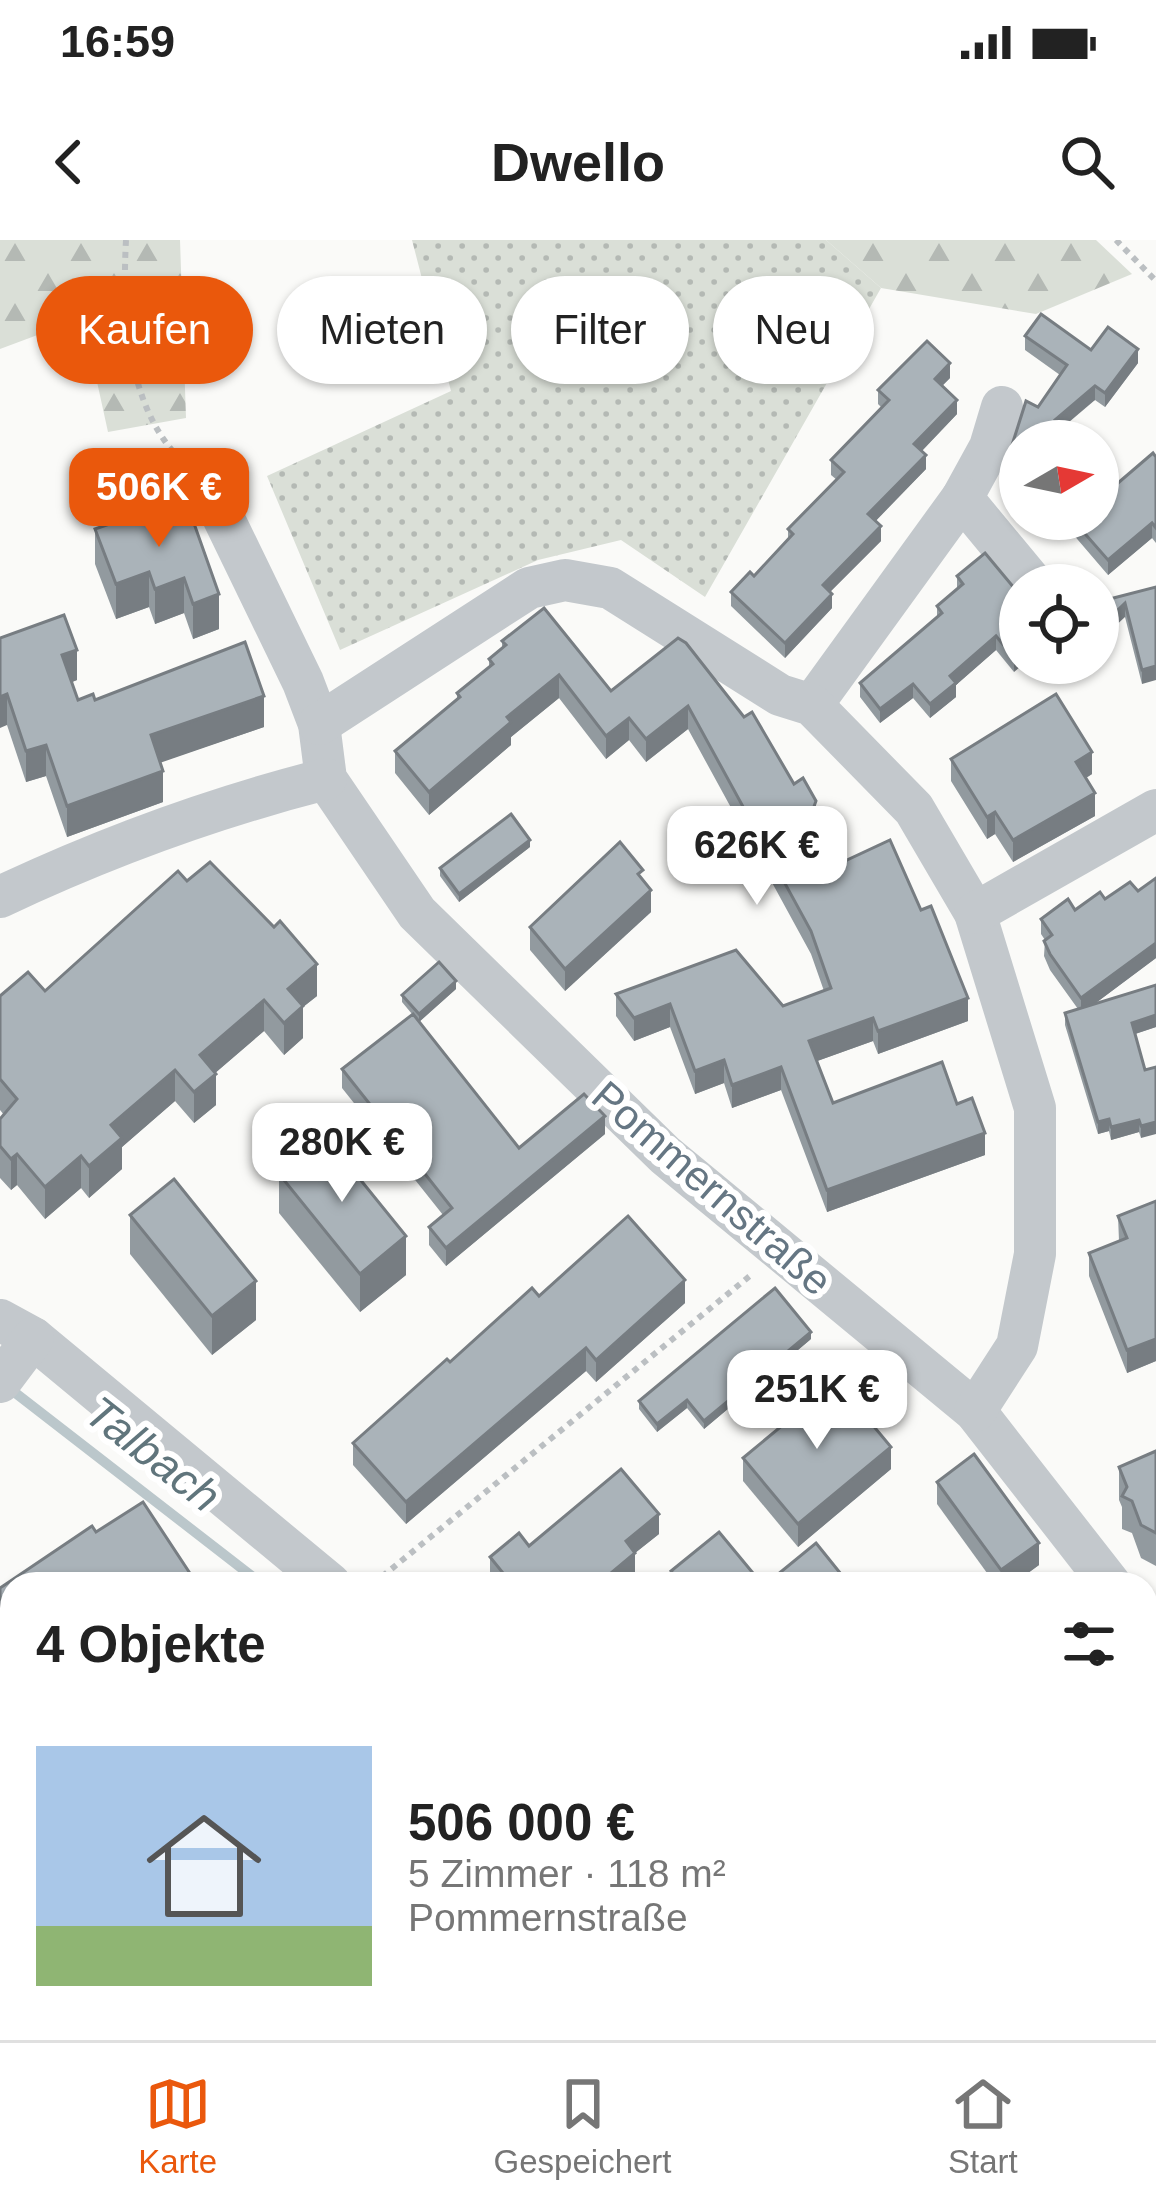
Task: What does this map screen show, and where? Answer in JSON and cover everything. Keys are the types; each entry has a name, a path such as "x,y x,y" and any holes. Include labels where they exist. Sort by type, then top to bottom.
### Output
{"street":[{"path":"812,705 962,498 990,447 1002,407"},
{"name":"Pommernstraße","path":"207,484 319,724 326,779 417,913 665,1155 975,1411 1101,1572"},
{"path":"962,498 1017,564"},
{"path":"319,724 529,588 566,580 610,589 780,695 812,705 914,809 976,913 1035,1108 1035,1254 1017,1346 975,1411"},
{"path":"0,897 98,850 249,798 326,779"},
{"path":"976,913 1156,810"},
{"path":"0,1382 16,1329 315,1572"}],"path":[{"path":"126,240 122,316 158,437 207,484"},
{"path":"1116,240 1156,281"},
{"path":"388,1572 781,1251"}],"green space":[{"path":"0,240 180,240 181,276 36,276 36,336 0,349"},
{"path":"412,240 826,240 867,276 713,276 713,384 826,384 705,597 621,540 538,560 340,650 267,476 451,391 449,384 487,384 487,276 421,276"},
{"path":"826,240 1096,240 1132,274 1036,314 881,288 874,276 867,276"},
{"path":"97,384 185,384 186,418 108,432"}],"building":[{"path":"1041,314 1091,350 1108,327 1138,349 1105,393 1095,386 1055,420 1020,420 1026,401 1038,407 1067,365 1025,336"},
{"path":"927,341 950,363 935,379 957,400 914,444 926,455 868,514 881,526 823,585 832,594 785,643 731,592 750,572 754,576 793,534 788,529 844,472 831,460 889,400 878,390"},
{"path":"1153,453 1156,528 1152,523 1108,560 1090,540 1119,540 1119,482"},
{"path":"185,498 219,594 193,604 184,578 155,589 149,572 116,584 95,529"},
{"path":"985,553 999,570 999,640 996,636 950,676 956,683 930,704 913,684 880,709 860,683 942,613 937,606 963,584 957,576"},
{"path":"1156,587 1156,666 1142,670 1125,603 1119,609 1119,597"},
{"path":"544,608 611,691 678,638 686,643 744,717 752,712 794,784 803,778 816,801 808,823 834,866 890,840 921,910 931,906 968,998 878,1031 873,1018 809,1041 833,1103 942,1062 957,1104 972,1098 985,1133 827,1190 781,1067 732,1085 724,1060 695,1071 670,1004 634,1018 616,994 736,950 783,1006 831,988 811,931 688,706 646,739 629,718 606,736 559,675 429,792 395,751 460,697 457,693 493,664 489,659 506,645 502,641"},
{"path":"64,615 77,650 62,655 78,700 93,694 95,700 245,642 264,696 151,735 163,771 67,806 46,745 26,751 7,694 0,697 0,638"},
{"path":"1056,694 1092,752 1076,762 1095,793 1013,840 995,812 987,817 951,759"},
{"path":"511,814 530,840 459,894 440,868"},
{"path":"620,842 643,870 638,874 651,890 565,969 530,927"},
{"path":"210,862 274,927 280,921 317,964 288,989 303,1006 284,1023 264,1000 200,1055 216,1074 194,1092 175,1070 111,1125 122,1138 89,1166 81,1156 45,1187 17,1154 11,1159 0,1146 0,1119 17,1099 0,1079 0,996 28,972 45,991 178,871 187,881"},
{"path":"1156,878 1156,943 1081,998 1050,954 1044,941 1052,935 1041,919 1068,899 1075,910 1100,892 1105,899 1130,882 1138,891"},
{"path":"439,962 456,981 419,1014 402,995"},
{"path":"1156,985 1156,1015 1132,1023 1145,1070 1156,1067 1156,1122 1141,1126 1139,1120 1111,1127 1109,1119 1098,1122 1065,1013"},
{"path":"413,1014 519,1148 584,1094 605,1116 446,1248 429,1227 452,1208 342,1069"},
{"path":"325,1136 406,1236 360,1274 279,1174"},
{"path":"174,1179 256,1281 212,1316 130,1215"},
{"path":"1156,1201 1156,1339 1127,1350 1089,1253 1127,1238 1118,1216"},
{"path":"628,1216 685,1280 596,1360 586,1348 406,1502 353,1443 532,1288 539,1296"},
{"path":"775,1288 811,1332 704,1421 687,1400 657,1424 639,1401"},
{"path":"836,1381 891,1447 798,1524 743,1458"},
{"path":"1156,1451 1156,1533 1141,1525 1132,1501 1122,1496 1127,1487 1119,1467"},
{"path":"974,1454 1039,1543 1001,1570 937,1482"},
{"path":"621,1469 659,1514 626,1541 635,1553 612,1572 502,1572 490,1557 519,1533 529,1546"},
{"path":"143,1502 189,1572 24,1572 92,1526 96,1532"},
{"path":"719,1532 752,1572 672,1572"},
{"path":"816,1543 839,1572 781,1572"}],"waterway":[{"name":"Talbach","path":"9,1388 247,1572"}]}
